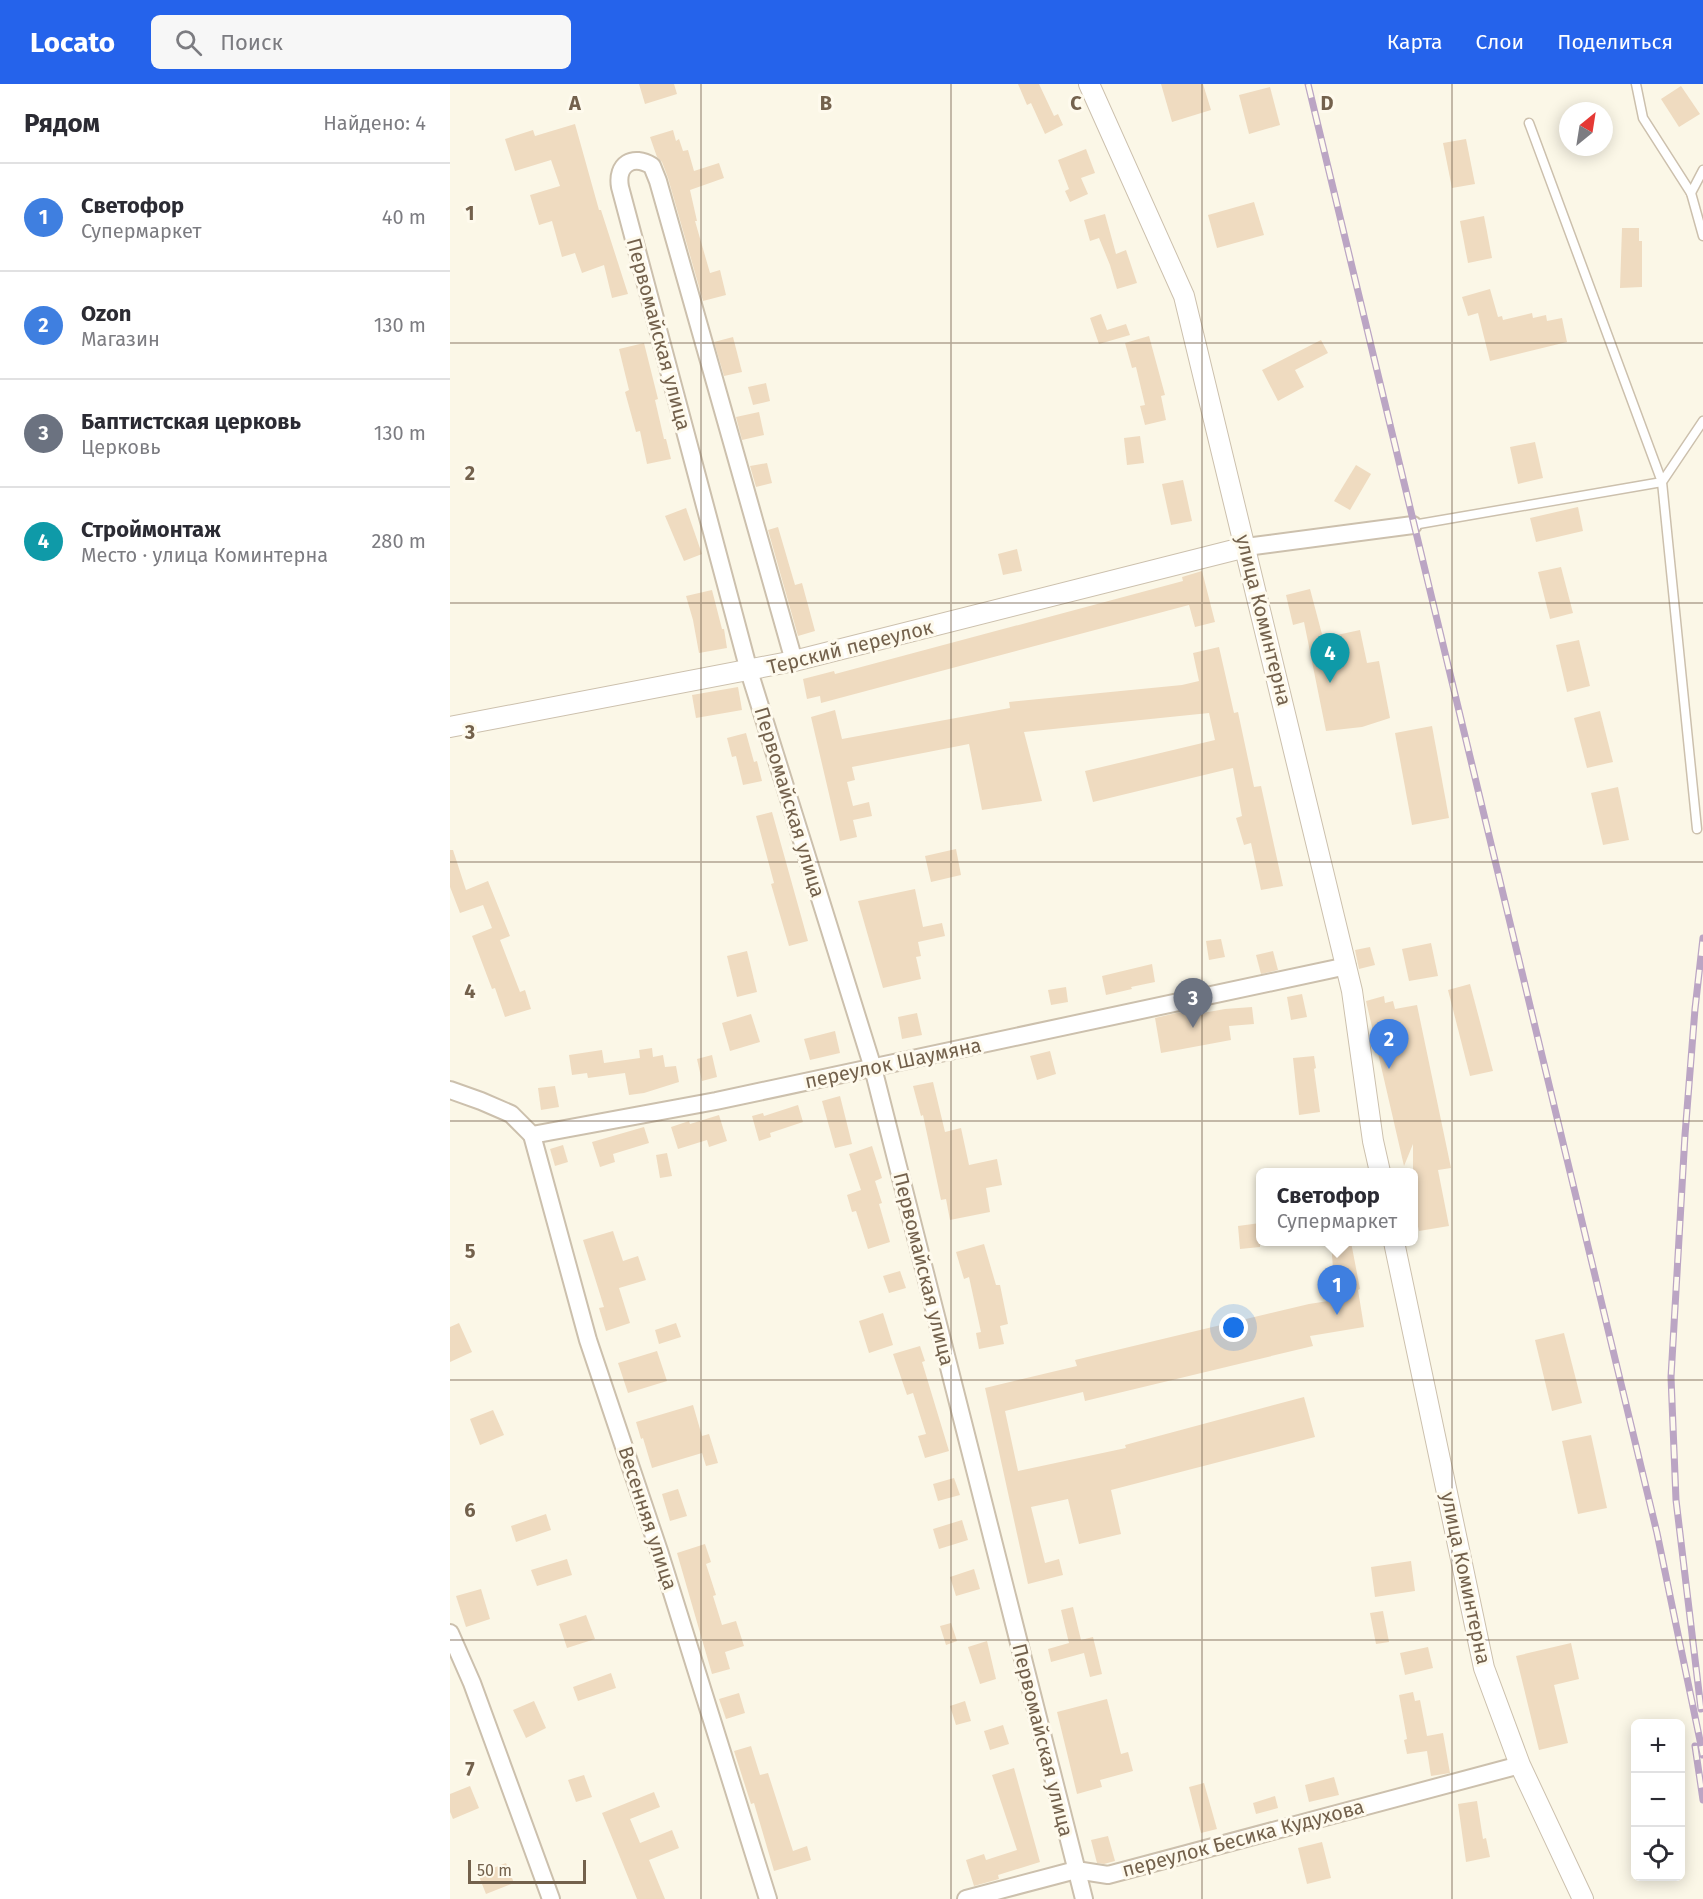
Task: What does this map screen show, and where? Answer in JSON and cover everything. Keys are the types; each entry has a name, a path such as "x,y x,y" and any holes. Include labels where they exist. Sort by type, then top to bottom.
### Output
{"street":[{"name":"улица Коминтерна","path":"1089,84 1184,296 1347,966 1379,1168"},
{"name":"Первомайская улица","path":"794,661 658,181 652,166 643,160 631,161 622,168 618,177 620,187 749,671 873,1068 1084,1899"},
{"path":"1246,547 1413,525"},
{"name":"Терский переулок","path":"450,727 794,661 1246,547"},
{"name":"переулок Шаумяна","path":"532,1135 716,1101 1347,966"},
{"path":"450,1090 511,1114 532,1135"},
{"name":"Весенняя улица","path":"532,1135 588,1340 659,1551 768,1899"},
{"name":"улица Коминтерна","path":"1396,1246 1484,1668 1520,1765 1583,1899"},
{"path":"450,1633 472,1683 551,1899"},
{"name":"переулок Бесика Кудухова","path":"966,1899 1076,1870 1108,1875 1520,1765"}],"lane":[{"path":"1636,84 1643,118 1690,193 1703,236"},
{"path":"1528,123 1662,482 1696,829"},
{"path":"1690,193 1703,170"},
{"path":"1413,525 1662,482 1703,421"}],"building":[{"path":"639,84 674,84 677,94 645,104"},
{"path":"1018,84 1039,84 1054,116 1058,114 1063,125 1045,134 1031,103 1027,105"},
{"path":"1161,84 1203,84 1211,110 1172,122"},
{"path":"1681,86 1700,114 1679,127 1661,99"},
{"path":"1270,87 1280,125 1249,134 1239,95"},
{"path":"575,124 599,210 601,210 628,294 612,298 604,265 582,273 575,253 562,257 552,221 539,225 530,195 560,186 551,160 515,171 505,139 533,130 535,136"},
{"path":"673,130 676,141 679,139 683,151 688,150 694,171 719,163 724,178 690,190 697,221 695,221 710,273 720,270 726,295 703,301 668,178 650,137"},
{"path":"1466,139 1475,184 1452,188 1443,143"},
{"path":"1086,149 1095,173 1081,178 1088,194 1070,202 1065,191 1069,189 1058,160"},
{"path":"1254,202 1264,235 1217,248 1208,215"},
{"path":"1105,214 1116,254 1126,250 1137,283 1117,289 1099,238 1090,241 1084,220"},
{"path":"1484,216 1492,258 1468,263 1460,221"},
{"path":"1622,228 1639,228 1639,241 1642,241 1642,287 1620,288"},
{"path":"1490,289 1498,317 1502,316 1503,320 1532,313 1533,318 1546,315 1547,321 1562,318 1567,342 1490,361 1478,313 1468,316 1462,297"},
{"path":"1101,314 1107,330 1126,324 1130,335 1099,344 1090,318"},
{"path":"1149,336 1165,395 1161,396 1166,420 1145,425 1140,406 1145,405 1136,367 1132,368 1125,343"},
{"path":"733,337 742,372 724,376 714,342"},
{"path":"1321,340 1328,353 1295,370 1304,387 1278,401 1262,370"},
{"path":"644,343 658,399 655,400 664,439 666,439 671,459 647,464 640,431 636,432 625,392 629,390 619,349"},
{"path":"766,383 770,401 753,405 748,387"},
{"path":"759,412 764,435 742,440 736,417"},
{"path":"1140,436 1144,463 1127,465 1124,438"},
{"path":"1535,442 1543,478 1518,484 1510,447"},
{"path":"767,463 772,483 756,487 750,466"},
{"path":"1356,465 1371,474 1350,510 1334,501"},
{"path":"1183,480 1192,521 1171,525 1162,484"},
{"path":"1578,507 1583,531 1536,542 1530,518"},
{"path":"686,508 702,554 684,561 665,516"},
{"path":"778,527 795,585 802,583 815,631 798,636 768,530"},
{"path":"1017,549 1022,571 1003,575 998,554"},
{"path":"1561,567 1573,613 1550,619 1538,572"},
{"path":"1202,571 1215,622 1195,627 1189,605 821,703 820,696 807,699 803,679 834,671 835,674 1183,581 1182,577"},
{"path":"1310,589 1323,638 1360,630 1367,663 1379,661 1390,718 1362,727 1326,731 1304,622 1293,625 1286,595"},
{"path":"712,590 722,629 724,629 727,648 699,653 686,596"},
{"path":"1579,640 1590,686 1567,692 1556,645"},
{"path":"1219,647 1234,713 1238,712 1254,787 1261,786 1283,886 1261,890 1251,843 1244,845 1236,818 1242,816 1233,768 1093,802 1085,771 1215,740 1209,713 1024,732 1042,801 982,810 969,744 852,767 855,780 847,782 853,806 869,802 872,816 853,820 857,837 840,841 811,717 835,710 842,739 1010,708 1009,702 1182,685 1199,681 1193,653"},
{"path":"738,687 742,710 696,718 692,695"},
{"path":"1600,711 1613,762 1587,768 1574,718"},
{"path":"1432,726 1449,818 1412,825 1395,733"},
{"path":"746,733 762,781 743,785 736,756 732,757 727,738"},
{"path":"1618,787 1629,840 1603,845 1591,793"},
{"path":"772,812 808,941 789,946 771,884 774,883 756,816"},
{"path":"956,849 961,875 931,882 925,856"},
{"path":"450,850 453,850 466,890 488,881 510,936 500,940 520,992 525,990 531,1009 505,1017 472,936 492,928 483,905 460,913 450,887"},
{"path":"915,889 923,927 942,923 945,936 918,942 921,956 916,957 921,979 883,988 858,901"},
{"path":"1221,939 1225,957 1209,960 1206,941"},
{"path":"1431,943 1438,976 1409,981 1402,949"},
{"path":"1370,947 1375,965 1359,969 1355,950"},
{"path":"747,951 757,992 737,997 727,956"},
{"path":"1273,951 1278,970 1261,974 1256,955"},
{"path":"1152,964 1155,982 1106,995 1102,976"},
{"path":"1470,984 1493,1071 1470,1076 1448,990"},
{"path":"1066,987 1068,1002 1051,1005 1048,990"},
{"path":"1302,994 1307,1017 1291,1020 1287,997"},
{"path":"1384,996 1385,1003 1393,1001 1395,1009 1417,1005 1451,1168 1438,1170 1449,1226 1419,1231 1418,1168 1413,1168 1413,1144 1404,1166 1366,1001"},
{"path":"1252,1007 1254,1024 1229,1026 1231,1040 1161,1053 1155,1018 1185,1011 1186,1016"},
{"path":"917,1013 922,1035 902,1039 898,1017"},
{"path":"751,1014 760,1042 730,1051 722,1023"},
{"path":"835,1031 840,1053 810,1060 804,1039"},
{"path":"652,1048 653,1057 663,1055 665,1067 676,1066 679,1082 644,1093 629,1095 625,1073 588,1078 587,1073 572,1075 569,1055 602,1050 604,1063 640,1058 639,1050"},
{"path":"1050,1051 1056,1074 1037,1080 1030,1056"},
{"path":"712,1055 717,1077 702,1081 697,1059"},
{"path":"1314,1056 1320,1112 1299,1115 1293,1058"},
{"path":"933,1082 945,1132 961,1128 969,1165 997,1159 1002,1185 986,1188 990,1212 950,1220 946,1199 941,1200 923,1115 921,1116 913,1086"},
{"path":"555,1086 559,1107 541,1110 538,1088"},
{"path":"840,1096 852,1144 835,1148 822,1101"},
{"path":"798,1105 803,1122 770,1133 771,1137 759,1141 752,1116 763,1113 764,1116"},
{"path":"719,1115 727,1141 709,1147 707,1140 678,1149 671,1127"},
{"path":"644,1127 649,1143 613,1154 615,1162 600,1167 592,1142"},
{"path":"563,1145 568,1162 555,1166 550,1149"},
{"path":"872,1146 882,1178 875,1181 890,1242 868,1249 856,1211 852,1212 847,1195 861,1190 849,1154"},
{"path":"667,1153 672,1176 660,1178 656,1155"},
{"path":"1256,1224 1256,1246 1260,1247 1240,1249 1238,1226"},
{"path":"613,1231 623,1261 638,1256 646,1280 619,1288 630,1323 606,1331 599,1308 604,1307 583,1240"},
{"path":"984,1244 996,1285 1000,1285 1008,1324 1000,1326 1004,1344 979,1349 976,1333 981,1332 969,1277 964,1279 956,1252"},
{"path":"1331,1246 1352,1246 1364,1327 1310,1336 1313,1346 1085,1401 1083,1392 1005,1411 1018,1471 1126,1448 1125,1445 1304,1397 1315,1437 1111,1490 1121,1534 1079,1544 1068,1499 1031,1507 1045,1563 1059,1559 1063,1575 1028,1584 985,1388 1077,1366 1075,1360 1309,1304 1341,1299 1333,1268"},
{"path":"900,1271 906,1288 889,1293 883,1276"},
{"path":"883,1313 893,1345 869,1353 859,1321"},
{"path":"459,1323 472,1352 450,1362 450,1327"},
{"path":"676,1323 681,1337 659,1344 655,1330"},
{"path":"1564,1333 1582,1403 1552,1411 1535,1340"},
{"path":"920,1346 925,1361 922,1362 949,1451 925,1458 918,1436 926,1434 913,1393 907,1395 893,1354"},
{"path":"657,1351 667,1381 628,1393 618,1363"},
{"path":"693,1405 702,1436 709,1434 718,1463 706,1466 702,1453 652,1468 636,1422"},
{"path":"493,1410 504,1435 480,1445 470,1419"},
{"path":"1591,1435 1607,1508 1578,1514 1562,1441"},
{"path":"954,1478 960,1495 938,1501 933,1484"},
{"path":"678,1489 687,1516 670,1521 662,1494"},
{"path":"546,1514 551,1530 516,1542 511,1526"},
{"path":"962,1520 968,1540 939,1549 933,1529"},
{"path":"705,1544 711,1562 706,1564 716,1595 713,1596 722,1625 736,1621 744,1646 725,1652 730,1669 712,1674 677,1553"},
{"path":"567,1559 572,1575 537,1586 531,1570"},
{"path":"1411,1561 1415,1591 1375,1597 1371,1567"},
{"path":"974,1569 980,1589 956,1596 950,1577"},
{"path":"481,1589 490,1619 466,1627 456,1596"},
{"path":"1073,1607 1081,1640 1093,1637 1102,1674 1090,1677 1084,1653 1051,1662 1048,1649 1069,1643 1061,1610"},
{"path":"1383,1611 1389,1642 1376,1644 1370,1613"},
{"path":"586,1615 595,1639 567,1648 559,1624"},
{"path":"951,1623 957,1641 946,1645 940,1626"},
{"path":"987,1641 996,1679 980,1684 968,1647"},
{"path":"1571,1643 1579,1679 1554,1685 1568,1743 1539,1750 1516,1656"},
{"path":"1428,1647 1433,1668 1405,1675 1400,1653"},
{"path":"611,1673 616,1688 578,1701 573,1687"},
{"path":"1413,1692 1415,1701 1420,1700 1427,1736 1443,1733 1450,1773 1431,1776 1427,1751 1407,1754 1404,1740 1407,1739 1399,1695"},
{"path":"739,1693 745,1713 726,1719 719,1699"},
{"path":"1107,1699 1121,1754 1128,1752 1133,1771 1100,1780 1102,1787 1077,1794 1057,1712"},
{"path":"534,1701 546,1728 526,1738 513,1710"},
{"path":"965,1701 971,1721 956,1725 950,1706"},
{"path":"1003,1725 1009,1744 990,1750 984,1731"},
{"path":"751,1746 760,1775 768,1773 793,1851 807,1846 811,1860 774,1871 754,1803 751,1804 734,1751"},
{"path":"1014,1768 1040,1862 998,1875 999,1879 974,1886 966,1860 984,1854 986,1860 1017,1850 992,1775"},
{"path":"584,1775 592,1797 576,1802 568,1780"},
{"path":"1334,1777 1339,1795 1309,1802 1305,1785"},
{"path":"1204,1783 1217,1829 1201,1833 1189,1787"},
{"path":"470,1786 479,1808 453,1819 450,1812 450,1794"},
{"path":"654,1792 660,1807 630,1819 640,1843 672,1830 679,1848 649,1860 665,1899 637,1899 602,1813"},
{"path":"1275,1796 1278,1808 1256,1814 1253,1803"},
{"path":"1477,1801 1483,1839 1486,1838 1490,1857 1466,1862 1458,1804"},
{"path":"1108,1836 1115,1861 1097,1863 1091,1840"},
{"path":"1322,1842 1331,1878 1307,1884 1298,1848"},
{"path":"506,1863 514,1883 486,1894 478,1874"}],"railway":[{"path":"1308,84 1657,1533 1703,1755"},
{"path":"1701,1709 1676,1500 1671,1377 1685,1135 1703,938"},
{"path":"1695,1746 1703,1800"}],"place":[{"name":"Строймонтаж","path":"1330,683"},
{"name":"Баптистская церковь","path":"1193,1028"},
{"name":"Ozon","path":"1389,1069"},
{"name":"Светофор","path":"1337,1315"}]}
